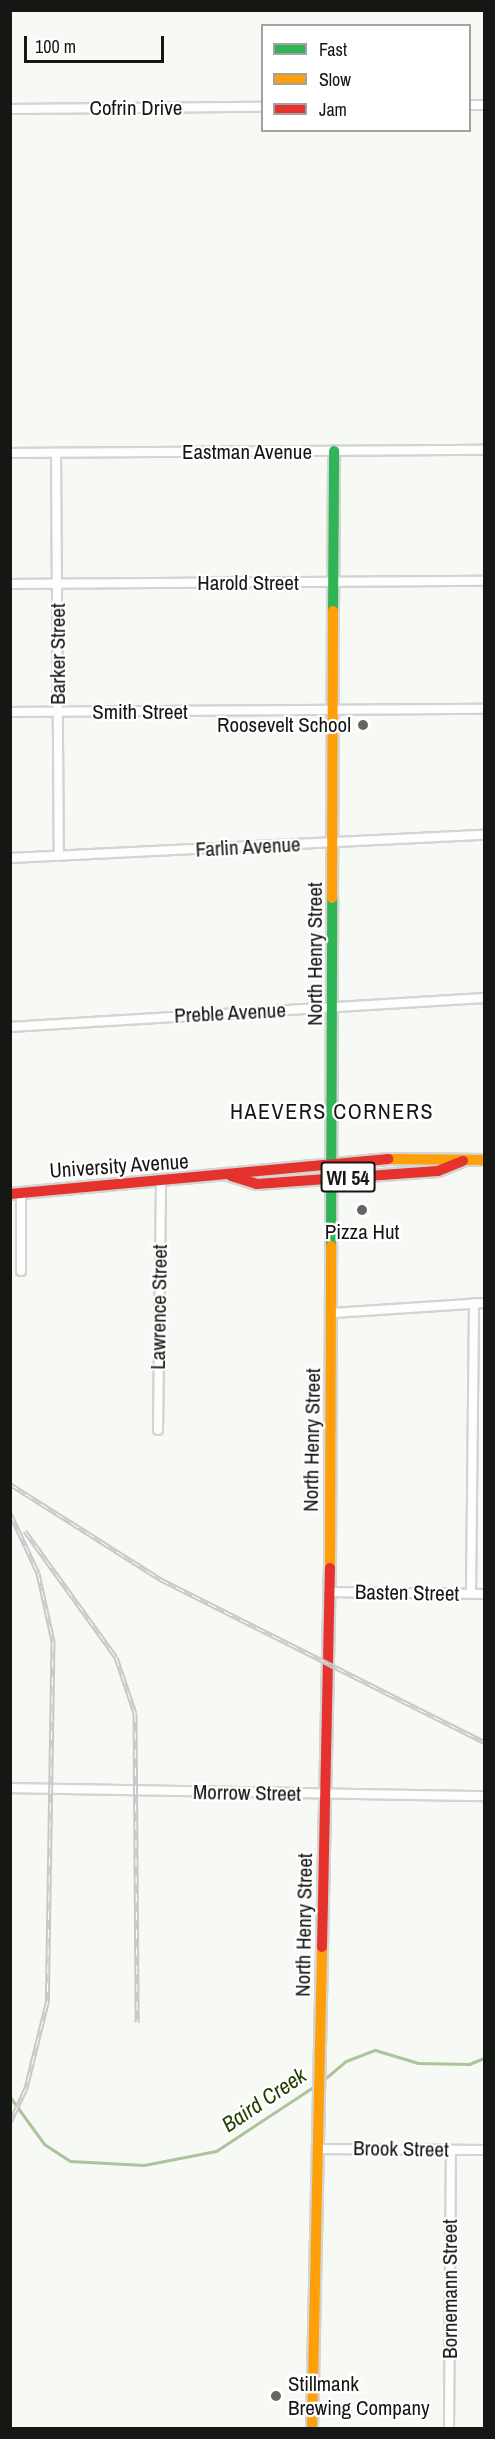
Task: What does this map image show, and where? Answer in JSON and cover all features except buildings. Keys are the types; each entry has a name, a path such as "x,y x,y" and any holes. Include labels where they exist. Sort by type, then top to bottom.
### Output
{"street":[{"name":"Cofrin Drive","path":"10,109 261,107"},
{"name":"Eastman Avenue","path":"10,453 484,450"},
{"name":"North Henry Street","path":"312,2428 330,1592 335,1178 334,451"},
{"name":"Barker Street","path":"56,453 59,856"},
{"name":"Harold Street","path":"10,585 484,581"},
{"name":"Smith Street","path":"10,712 484,709"},
{"name":"Farlin Avenue","path":"10,858 484,835"},
{"name":"Preble Avenue","path":"10,1027 484,998"},
{"name":"University Avenue","path":"16,1193 161,1184 231,1176 256,1167 436,1156 464,1161 484,1160"},
{"name":"University Avenue","path":"231,1176 257,1184 438,1171 464,1161"},
{"name":"Lawrence Street","path":"158,1430 161,1184"},
{"path":"16,1193 21,1271"},
{"path":"333,1313 484,1303"},
{"path":"471,1593 474,1304"},
{"name":"Basten Street","path":"330,1592 484,1594"},
{"name":"Morrow Street","path":"10,1788 484,1796"},
{"name":"Brook Street","path":"318,2149 484,2150"},
{"name":"Bornemann Street","path":"449,2428 451,2150"}],"waterway":[{"name":"Baird Creek","path":"322,2081 346,2061 375,2050 418,2063 469,2064 484,2058"},
{"name":"Baird Creek","path":"10,2097 44,2144 70,2161 144,2165 216,2151 316,2085"}],"railway":[{"path":"10,1484 160,1579 484,1742"},
{"path":"10,1513 38,1573 53,1641 47,2003 26,2088 10,2123"},
{"path":"25,1531 116,1657 135,1713 137,2022"}],"traffic: fast":[{"path":"333,611 334,451"},
{"path":"331,1246 332,898"}],"traffic: slow":[{"path":"332,898 333,611"},
{"path":"388,1159 484,1160"},
{"path":"330,1568 331,1246"},
{"path":"312,2428 322,1947"}],"traffic: jam":[{"path":"10,1194 388,1159"},
{"path":"231,1176 257,1184 438,1171 463,1161"},
{"path":"322,1947 330,1568"}],"place":[{"name":"Roosevelt School","path":"363,725"},
{"name":"Pizza Hut","path":"362,1210"},
{"name":"Stillmank Brewing Company","path":"276,2396"}],"district":[{"name":"HAEVERS CORNERS","path":"332,1112"}]}
